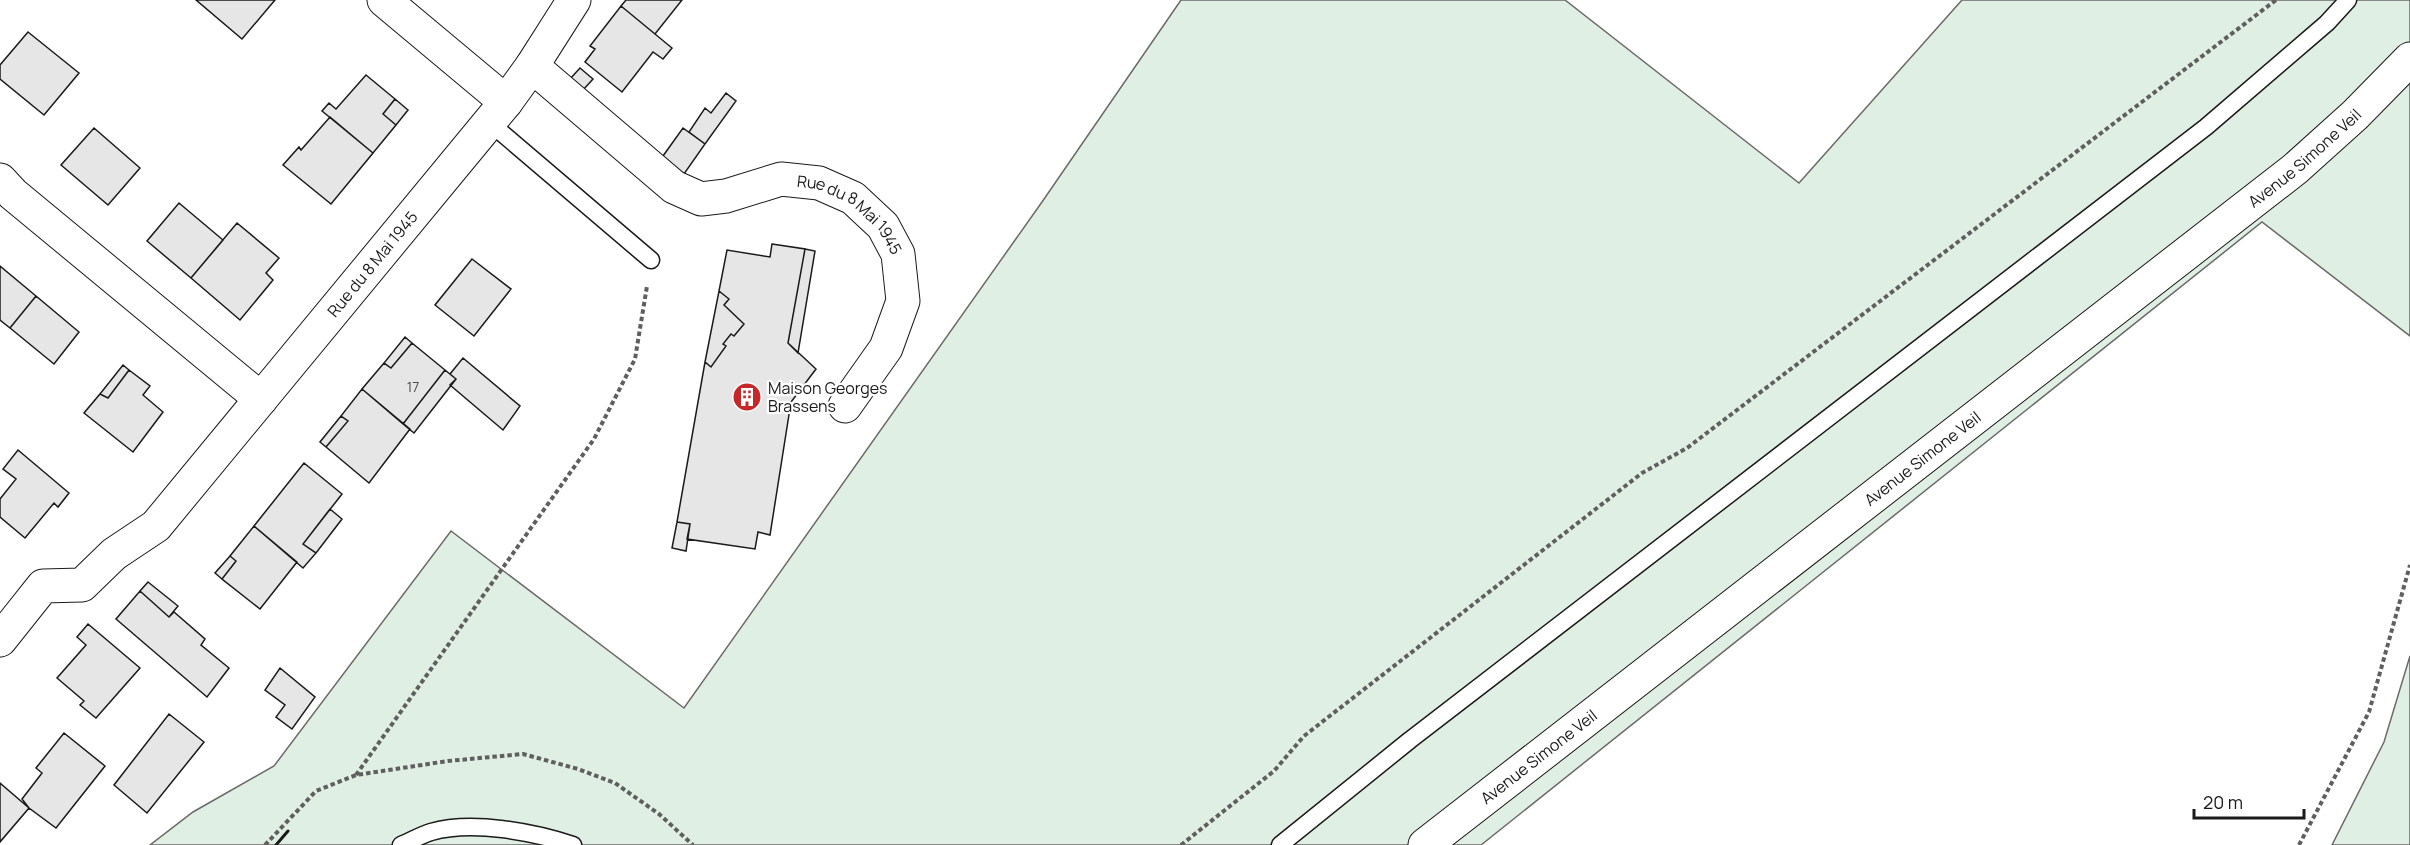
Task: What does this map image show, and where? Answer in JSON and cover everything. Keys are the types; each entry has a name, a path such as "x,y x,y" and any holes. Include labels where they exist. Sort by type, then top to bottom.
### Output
{"street":[{"path":"384,0 497,112"},
{"name":"Rue du 8 Mai 1945","path":"0,640 42,586 82,585 114,554 156,526 497,112 532,66 574,0"},
{"name":"Avenue Simone Veil","path":"1425,845 2295,169 2355,115 2410,59"},
{"name":"Rue du 8 Mai 1945","path":"532,66 674,187 701,199 726,196 781,179 819,183 853,198 883,226 898,254 903,301 886,348 845,406"},
{"path":"0,180 13,194 261,399"}],"lane":[{"path":"1280,845 1429,725 2205,128 2327,23 2348,0"},
{"path":"497,112 651,260"},
{"path":"401,845 432,832 479,827 544,835 573,845"}],"path":[{"path":"1181,845 1274,771 1304,736 1633,481 1687,448 2276,0"},
{"path":"356,775 594,439 635,359 651,260"},
{"path":"2299,845 2369,712 2410,565"},
{"path":"265,845 316,791 356,775 448,761 523,754 578,769 615,783 659,814 693,845"}],"green space":[{"path":"1181,0 1565,0 1799,183 1962,0 2410,0 2410,336 2262,222 1481,845 150,845 193,812 274,766 451,531 684,708 1042,202"},
{"path":"2410,656 2410,845 2332,845 2384,742"}],"building":[{"path":"196,0 275,0 242,39"},
{"path":"626,0 682,0 655,34 621,6"},
{"path":"621,6 672,48 663,59 653,52 622,92 585,62 595,49 590,46"},
{"path":"28,32 79,73 44,115 0,79 0,65"},
{"path":"580,68 593,79 583,90 570,79"},
{"path":"366,75 395,99 383,114 396,125 373,153 322,111 329,103 336,109"},
{"path":"726,93 736,101 705,144 689,132 705,108 711,113"},
{"path":"395,99 408,110 396,125 383,114"},
{"path":"330,117 373,153 331,204 283,165 299,147 301,150"},
{"path":"94,128 140,168 108,205 61,165"},
{"path":"683,128 705,144 684,174 663,156"},
{"path":"179,203 223,240 191,278 147,241"},
{"path":"237,223 279,258 266,273 273,280 240,320 191,278"},
{"name":"Maison Georges Brassens","path":"772,244 805,249 788,343 816,369 791,402 770,535 758,532 755,549 687,539 690,524 677,522 705,362 711,367 726,346 723,344 744,324 724,305 729,299 719,291 727,250 770,257"},
{"path":"805,249 815,251 798,353 788,343"},
{"path":"472,259 511,289 474,336 435,305"},
{"path":"0,266 36,296 10,328 0,320"},
{"path":"719,291 729,299 724,305 744,324 723,344 726,346 711,367 705,362"},
{"path":"36,296 79,332 54,364 10,328"},
{"path":"405,337 412,343 391,368 384,363"},
{"path":"412,343 445,370 403,424 362,389 384,363 391,368"},
{"path":"463,358 520,406 503,430 450,385 456,379 450,374"},
{"path":"123,365 129,370 108,398 100,394"},
{"path":"129,370 150,386 143,395 163,412 133,452 84,413 100,394 108,398"},
{"path":"445,370 456,379 414,433 403,424"},
{"path":"362,389 410,429 369,483 326,447 348,421 341,416"},
{"path":"341,416 348,421 326,447 320,442"},
{"path":"18,450 69,493 58,507 54,503 25,538 0,517 0,499 16,479 3,469"},
{"path":"304,463 342,494 303,544 316,553 303,568 254,526"},
{"path":"330,509 342,519 316,553 303,544"},
{"path":"677,522 690,524 686,551 672,548"},
{"path":"254,526 297,562 260,609 222,579 236,561 230,556"},
{"path":"230,556 236,561 222,579 215,573"},
{"path":"148,582 178,606 169,617 140,591"},
{"path":"140,591 169,617 174,612 205,639 201,645 229,668 207,697 116,619"},
{"path":"88,624 140,668 96,718 80,705 84,701 57,678 86,645 77,637"},
{"path":"280,668 315,697 292,729 276,717 285,705 265,690"},
{"path":"169,714 204,742 147,813 114,785"},
{"path":"64,733 105,766 56,828 29,808 22,799 42,773 36,768"},
{"path":"0,783 29,808 0,842"}],"wall":[{"path":"276,845 288,831"}],"place":[{"name":"Maison Georges Brassens","path":"747,397"}]}
